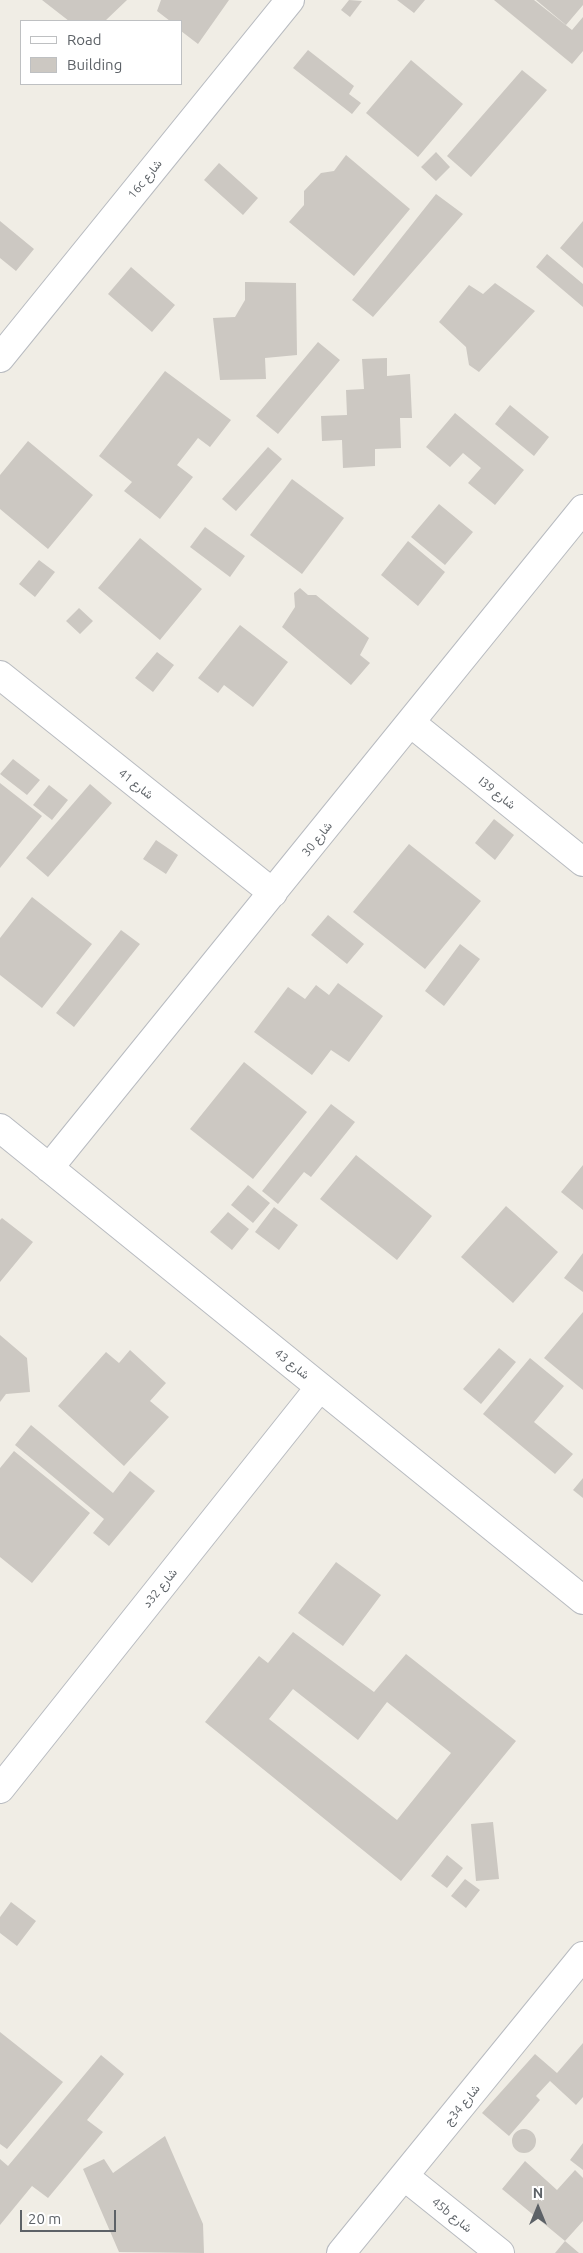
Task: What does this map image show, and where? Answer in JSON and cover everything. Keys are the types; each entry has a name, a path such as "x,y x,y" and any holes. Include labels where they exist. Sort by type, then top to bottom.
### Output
{"street":[{"name":"16c شارع","path":"0,358 290,0"},
{"name":"شارع 30","path":"49,1168 583,509"},
{"name":"شارع 41","path":"0,675 272,893"},
{"name":"شارع 39ا","path":"411,723 583,862"},
{"name":"شارع 43","path":"0,1128 583,1600"},
{"name":"شارع 32د","path":"0,1789 320,1387"},
{"name":"شارع 34ج","path":"341,2253 583,1956"},
{"name":"45b شارع","path":"404,2176 500,2253"}],"building":[{"path":"42,0 127,0 106,20 68,20"},
{"path":"161,0 229,0 198,44 182,32 182,20 169,20 157,11"},
{"path":"349,0 362,1 350,17 341,10"},
{"path":"397,0 425,0 414,13"},
{"path":"494,0 534,0 572,30 583,17 583,51 572,64"},
{"path":"536,0 583,0 583,5 566,25"},
{"path":"308,50 354,86 349,94 361,103 352,114 293,68"},
{"path":"411,60 463,104 418,157 366,113"},
{"path":"522,70 547,90 471,177 447,156"},
{"path":"436,152 450,167 436,181 421,167"},
{"path":"346,155 410,209 354,276 289,222 304,205 304,191 321,173 334,171"},
{"path":"219,163 258,198 243,215 204,180"},
{"path":"436,194 463,214 373,317 352,300"},
{"path":"0,221 34,249 16,271 0,258"},
{"path":"583,221 583,268 560,248"},
{"path":"547,254 583,284 583,307 536,267"},
{"path":"131,267 175,305 152,332 108,294"},
{"path":"245,282 296,283 297,355 265,358 266,379 220,380 213,318 235,317 245,300"},
{"path":"495,283 535,311 479,372 469,365 466,347 439,322 469,285 483,294"},
{"path":"318,342 340,360 278,434 256,416"},
{"path":"387,358 387,376 410,374 412,418 400,418 401,448 375,449 375,466 343,468 342,440 322,441 321,416 347,415 346,390 364,389 362,359"},
{"path":"165,371 231,420 210,447 198,438 177,465 193,477 160,519 124,491 132,482 99,456"},
{"path":"510,405 549,437 534,456 495,424"},
{"path":"455,413 524,470 495,505 468,483 481,468 463,453 450,467 426,447"},
{"path":"28,441 93,495 48,549 0,509 0,475"},
{"path":"268,447 282,459 236,511 222,499"},
{"path":"292,479 344,518 302,574 250,535"},
{"path":"439,504 473,532 445,565 411,537"},
{"path":"205,527 245,556 230,577 190,547"},
{"path":"140,538 202,589 160,640 98,588"},
{"path":"408,541 445,572 418,606 381,575"},
{"path":"39,560 55,572 35,597 19,584"},
{"path":"300,588 308,595 316,595 369,638 360,655 370,663 351,685 282,627 295,607 294,593"},
{"path":"79,608 93,621 80,634 66,621"},
{"path":"240,625 288,662 253,707 224,685 218,693 198,678"},
{"path":"157,652 174,665 153,692 135,678"},
{"path":"13,759 40,780 27,795 0,774"},
{"path":"0,783 42,816 0,868"},
{"path":"90,784 112,803 48,877 26,858"},
{"path":"49,785 68,800 52,820 33,805"},
{"path":"494,819 514,835 495,860 475,843"},
{"path":"156,840 178,855 166,874 143,859"},
{"path":"409,844 481,901 425,969 353,912"},
{"path":"32,897 92,944 42,1008 0,975 0,938"},
{"path":"328,915 364,944 347,964 311,935"},
{"path":"121,930 140,944 74,1027 56,1013"},
{"path":"460,944 480,959 444,1006 425,991"},
{"path":"338,983 383,1016 349,1062 331,1050 312,1075 254,1032 288,987 305,999 316,985 329,995"},
{"path":"244,1062 307,1112 253,1179 190,1129"},
{"path":"331,1104 355,1122 311,1177 304,1172 278,1204 262,1191"},
{"path":"356,1155 432,1216 397,1260 320,1199"},
{"path":"583,1165 583,1210 561,1192"},
{"path":"248,1185 270,1203 253,1223 231,1205"},
{"path":"506,1206 558,1252 513,1303 461,1257"},
{"path":"274,1207 298,1225 279,1250 255,1232"},
{"path":"228,1212 249,1229 232,1250 210,1232"},
{"path":"2,1218 33,1242 0,1282 0,1220"},
{"path":"583,1253 583,1292 564,1278"},
{"path":"583,1312 583,1390 544,1358"},
{"path":"0,1335 27,1358 30,1392 6,1394 0,1402"},
{"path":"499,1348 516,1362 481,1404 463,1389"},
{"path":"130,1350 166,1383 150,1401 169,1417 124,1466 58,1406 106,1352 119,1363"},
{"path":"530,1358 564,1386 534,1422 573,1454 555,1474 483,1414"},
{"path":"31,1425 113,1493 130,1471 155,1491 109,1546 93,1533 104,1519 15,1445"},
{"path":"14,1451 90,1513 32,1583 0,1557 0,1468"},
{"path":"583,1478 583,1498 573,1490"},
{"path":"336,1562 381,1595 343,1646 298,1613"},
{"path":"293,1632 374,1692 406,1654 516,1741 401,1881 205,1722 259,1656 268,1663","holes":["293,1689 358,1740 387,1702 451,1753 397,1820 269,1719"]},
{"path":"493,1822 499,1879 476,1881 471,1824"},
{"path":"447,1855 463,1868 447,1888 431,1876"},
{"path":"465,1879 480,1890 466,1908 451,1896"},
{"path":"11,1902 36,1921 17,1946 0,1933 0,1917"},
{"path":"0,2032 63,2082 7,2149 0,2144"},
{"path":"583,2043 583,2097 576,2105 550,2081 536,2096 540,2100 509,2136 482,2113 535,2054 557,2073"},
{"path":"101,2055 124,2074 87,2120 103,2132 48,2198 32,2186 0,2225 0,2159 8,2166"},
{"path":"524,2129 532,2133 536,2141 532,2149 524,2153 516,2149 512,2141 516,2133"},
{"path":"165,2136 203,2224 204,2253 119,2252 83,2169 104,2159 113,2173"},
{"path":"583,2143 583,2170 570,2160"},
{"path":"525,2161 557,2190 575,2170 583,2178 583,2221 565,2241 502,2189"},
{"path":"565,2241 579,2253 555,2253"}]}
